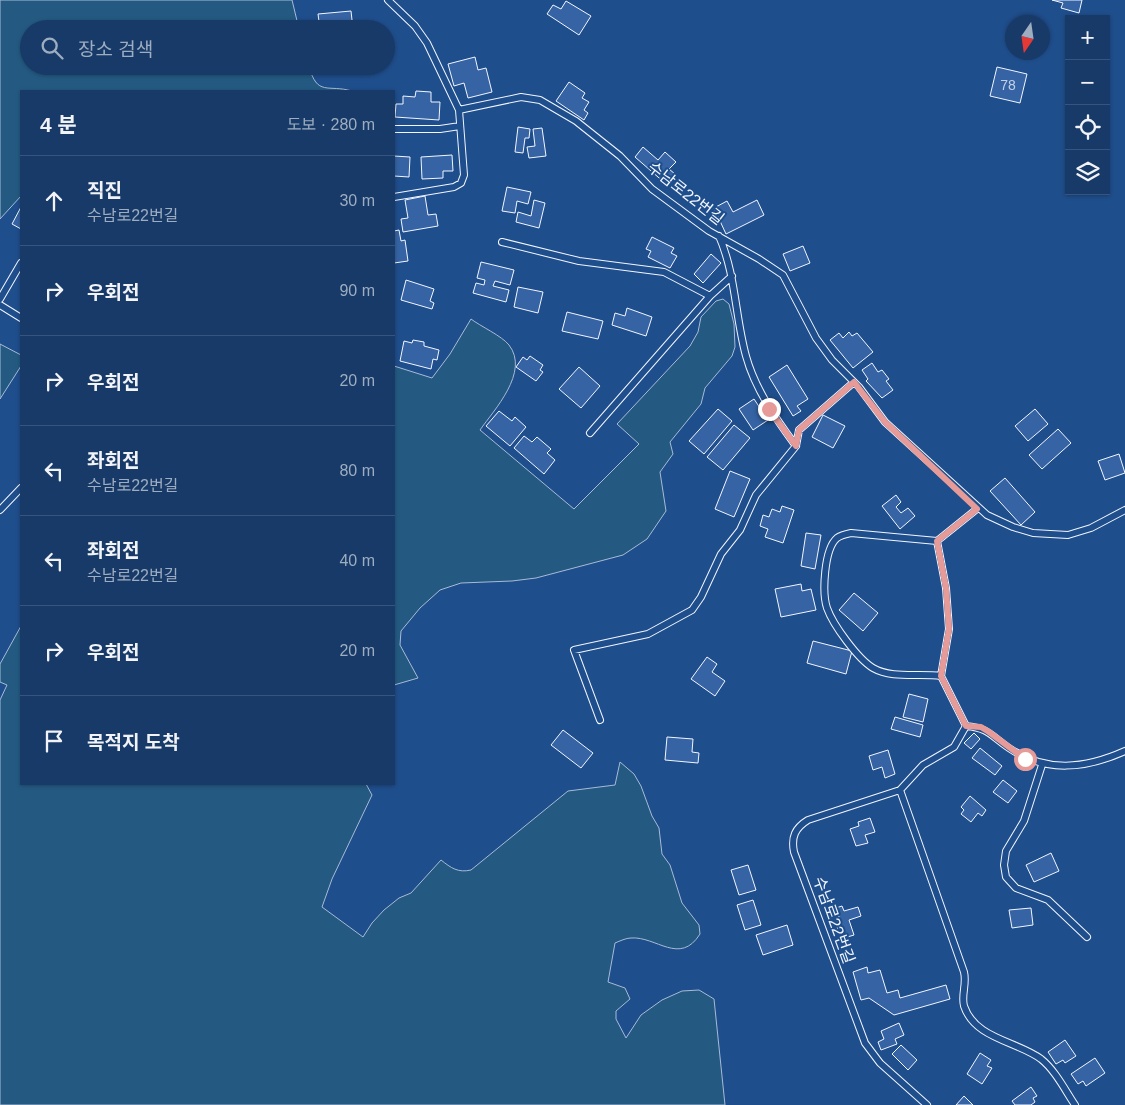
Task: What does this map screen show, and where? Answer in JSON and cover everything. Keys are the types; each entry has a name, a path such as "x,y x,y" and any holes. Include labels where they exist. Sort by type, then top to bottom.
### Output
{"lane":[{"path":"388,0 415,26 427,44 459,110 464,175 461,183 454,187 395,197"},
{"name":"수남로22번길","path":"459,110 521,97 540,100 576,121 620,156 652,189 720,236 783,275 816,338 832,360 854,382 885,422 977,509 1013,527 1033,533 1068,535 1091,528 1125,510"},
{"path":"395,129 440,129 460,126"},
{"path":"720,236 729,259 746,357 769,409 796,446"},
{"path":"502,242 579,261 654,270 676,277 710,296"},
{"path":"0,299 20,265"},
{"path":"590,433 710,296 732,276"},
{"path":"0,305 20,317"},
{"path":"600,720 574,650 648,634 692,610 701,597 721,554 740,530 756,495 796,446 799,430 854,382"},
{"path":"0,510 20,489"},
{"path":"941,676 891,674 872,667 863,661 834,622 825,599 826,569 835,540 843,535 851,534 937,541 977,509"},
{"path":"937,541 946,588 949,629 941,676 966,726 981,727 1025,759 1042,765 1064,767 1113,756 1125,751"},
{"name":"수남로22번길","path":"927,1105 880,1063 865,1043 793,845 795,830 808,820 900,790 923,765 948,753 954,747 966,726"},
{"path":"1042,765 1024,821 1006,851 1004,865 1006,877 1016,888 1048,900 1088,937"},
{"path":"900,790 964,972 966,980 963,999 964,1008 984,1031 1032,1053 1043,1061 1075,1105"}],"shaded area":[{"path":"0,0 292,0 297,20 20,20 20,75 312,75 316,82 324,88 348,90 20,90 20,197 0,219"},
{"path":"723,299 729,304 734,324 735,347 732,356 705,388 701,404 670,442 673,454 660,472 666,511 647,539 623,555 536,578 461,583 440,590 420,608 401,631 400,645 418,678 395,685 395,366 432,378 450,354 471,319 501,338 509,345 514,356 513,378 508,390 480,430 574,509 639,444 617,424 690,346 698,332 701,317 716,301"},
{"path":"0,344 20,354 20,368 0,399"},
{"path":"20,628 20,785 367,785 372,795 332,879 322,907 363,937 384,910 399,898 411,893 441,860 455,869 462,871 471,870 568,791 615,785 620,762 634,774 641,786 652,816 659,828 662,854 670,865 682,903 699,925 700,934 692,943 684,948 676,949 640,939 629,938 615,943 608,982 625,988 630,999 616,1011 616,1019 626,1038 641,1015 662,1000 682,991 699,990 714,999 725,1105 0,1105 0,700 7,685 0,682 0,664"}],"building":[{"path":"1052,0 1082,0 1079,13 1061,8 1063,3"},
{"path":"566,1 591,16 579,35 547,14 553,5 561,9"},
{"path":"351,11 352,20 319,20 318,14"},
{"path":"475,57 478,70 486,68 492,92 468,98 464,83 454,86 448,64"},
{"path":"997,67 1027,74 1020,103 990,96"},
{"path":"569,82 585,93 582,98 589,102 584,110 588,113 584,120 556,101"},
{"path":"416,91 431,92 431,102 440,102 439,120 395,117 396,104 403,104 403,96 415,97"},
{"path":"518,127 530,129 529,138 525,138 523,153 515,152"},
{"path":"542,128 546,156 529,158 527,147 535,146 533,129"},
{"path":"643,147 658,160 665,152 676,162 669,169 675,174 666,184 635,157"},
{"path":"452,155 453,171 443,171 443,178 422,179 421,157"},
{"path":"395,156 410,157 409,177 395,176"},
{"path":"507,187 531,192 528,204 517,201 515,213 502,211"},
{"path":"425,196 428,215 436,214 438,226 403,232 401,219 408,218 405,200"},
{"path":"534,200 545,203 539,228 516,222 518,212 531,216"},
{"path":"757,200 764,215 726,234 714,208 727,201 733,212"},
{"path":"20,209 20,228 12,224"},
{"path":"399,230 401,241 405,240 408,261 395,263 395,231"},
{"path":"652,237 674,248 671,253 677,256 670,268 648,257 651,251 646,249"},
{"path":"803,246 810,263 790,271 783,254"},
{"path":"711,254 721,263 703,283 694,274"},
{"path":"481,262 514,270 510,285 495,281 493,286 509,290 506,302 473,293 476,283 484,285 485,280 477,278"},
{"path":"406,280 434,289 430,301 434,303 432,309 401,300"},
{"path":"518,287 543,292 538,313 514,307"},
{"path":"627,308 652,317 646,336 612,325 615,313 625,316"},
{"path":"567,312 603,321 598,339 562,331"},
{"path":"849,332 852,336 857,333 873,352 853,368 830,340 839,333 843,338"},
{"path":"413,340 424,342 424,346 439,350 437,360 433,359 431,369 400,361 404,341 412,343"},
{"path":"530,356 543,365 540,370 543,372 536,381 516,367 523,357 527,360"},
{"path":"872,363 878,372 882,370 889,379 886,381 893,390 882,398 866,381 868,379 862,370"},
{"path":"787,365 808,399 797,406 801,411 793,416 769,377"},
{"path":"579,367 600,386 581,408 559,389"},
{"path":"754,399 768,420 753,430 739,409"},
{"path":"718,409 732,421 704,454 689,441"},
{"path":"1035,409 1048,424 1028,441 1015,426"},
{"path":"499,411 512,421 515,417 526,427 510,446 486,426"},
{"path":"823,415 845,426 833,448 812,437"},
{"path":"734,425 750,438 723,470 707,457"},
{"path":"1058,429 1071,443 1042,469 1029,455"},
{"path":"524,436 532,442 537,437 551,449 547,453 555,460 544,474 514,448"},
{"path":"1119,454 1125,473 1105,480 1098,461"},
{"path":"730,471 750,479 734,517 715,509"},
{"path":"1005,478 1035,512 1021,525 990,491"},
{"path":"896,495 901,502 896,507 901,513 908,508 915,516 900,529 882,506"},
{"path":"782,506 794,510 783,543 765,537 768,529 760,526 763,515 769,517 772,509 780,512"},
{"path":"806,533 821,535 815,569 801,566"},
{"path":"801,584 802,591 811,589 816,610 781,617 775,589"},
{"path":"854,593 878,613 863,631 839,610"},
{"path":"813,641 852,651 846,674 807,663"},
{"path":"707,657 717,664 712,672 725,681 715,696 691,679"},
{"path":"909,694 928,699 923,722 903,717"},
{"path":"895,717 923,725 920,737 891,729"},
{"path":"563,730 593,753 581,768 551,745"},
{"path":"974,733 980,739 971,749 964,743"},
{"path":"667,737 693,739 692,752 699,753 698,763 665,760"},
{"path":"980,748 1002,766 995,775 972,758"},
{"path":"888,750 895,774 885,778 882,767 873,770 869,756"},
{"path":"1003,780 1017,791 1008,803 993,792"},
{"path":"970,796 986,810 982,816 978,813 971,822 961,814 964,810 961,807"},
{"path":"870,818 875,832 865,835 868,843 856,846 850,829 859,826 858,822"},
{"path":"1051,853 1059,871 1034,882 1026,865"},
{"path":"748,865 756,890 739,895 731,870"},
{"path":"753,900 761,925 745,930 737,905"},
{"path":"842,906 844,911 858,907 861,916 849,920 854,935 844,938 841,929 838,930 836,922 840,920 836,908"},
{"path":"1031,908 1033,925 1012,928 1009,910"},
{"path":"787,925 793,945 763,955 756,935"},
{"path":"867,967 868,973 880,970 887,993 898,990 900,998 946,985 950,999 894,1015 869,998 861,1000 853,972"},
{"path":"899,1023 904,1035 895,1039 897,1044 881,1050 878,1042 884,1039 881,1031"},
{"path":"1065,1040 1076,1056 1065,1063 1063,1060 1056,1064 1048,1052"},
{"path":"901,1045 917,1060 908,1070 892,1054"},
{"path":"980,1053 991,1060 987,1066 992,1068 982,1084 967,1074"},
{"path":"1095,1058 1105,1073 1086,1086 1083,1081 1078,1084 1071,1074"},
{"path":"1031,1087 1037,1096 1033,1098 1035,1102 1031,1105 1015,1105 1012,1101"},
{"path":"964,1096 973,1105 956,1105"}],"route":[{"path":"769,409 796,446 799,430 854,382 860,387 885,422 977,509 937,541 946,588 949,629 946,658 941,676 966,726 981,727 1025,759"}]}
